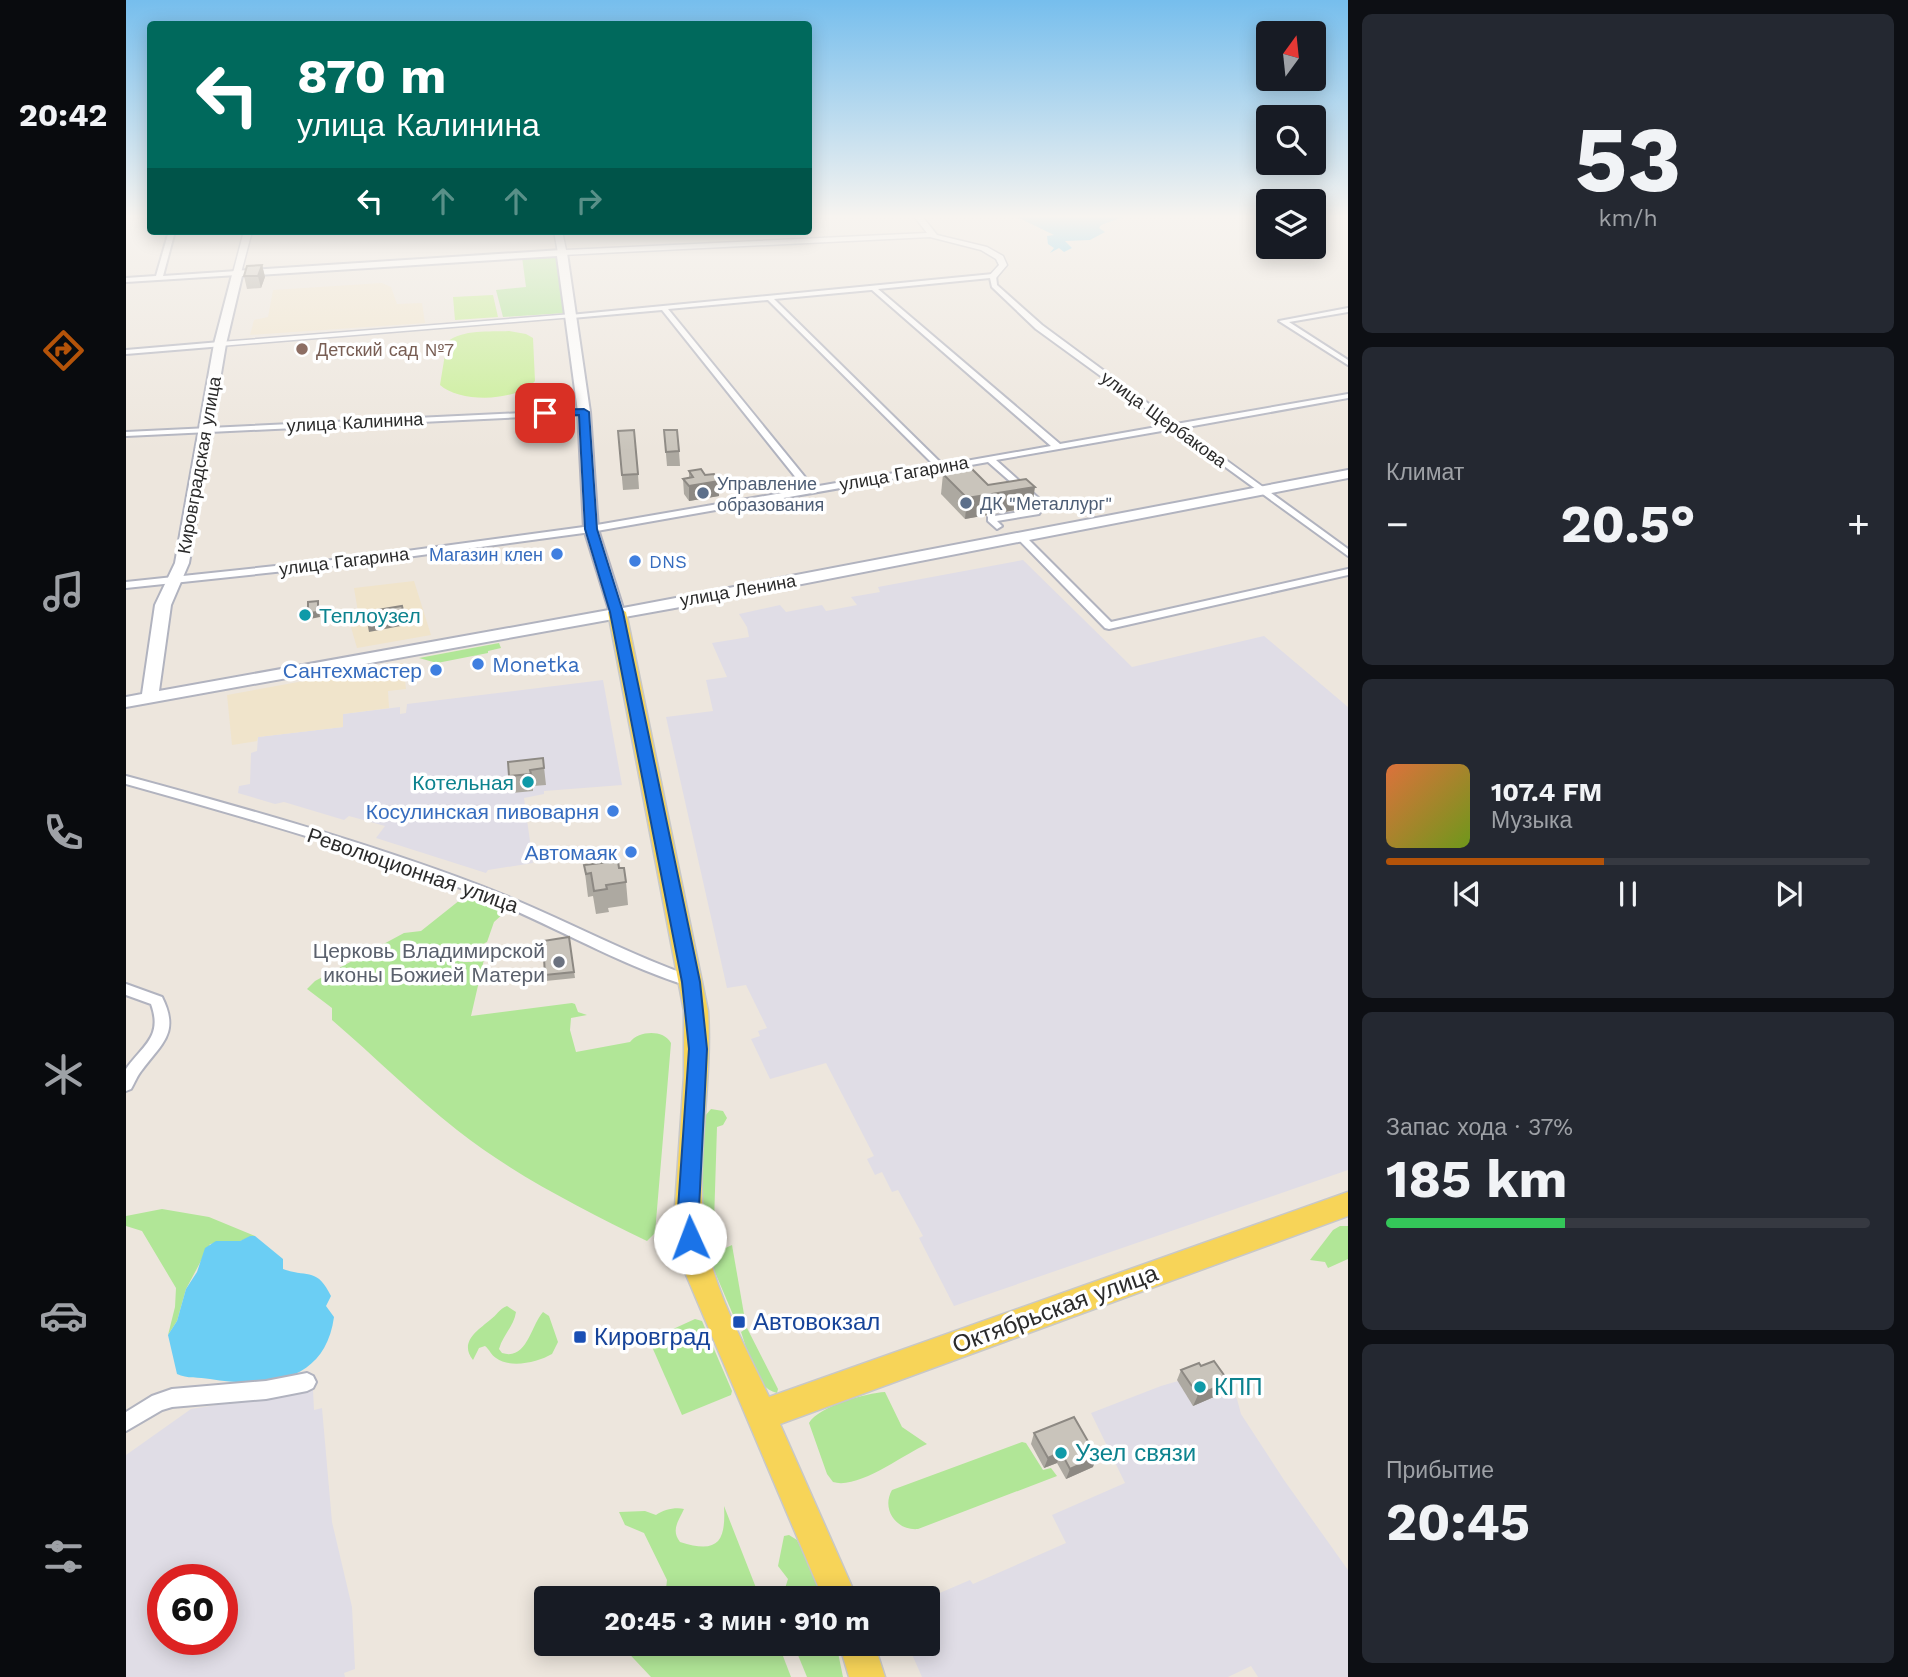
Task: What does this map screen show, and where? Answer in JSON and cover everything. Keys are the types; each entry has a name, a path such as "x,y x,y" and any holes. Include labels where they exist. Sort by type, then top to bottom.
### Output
{"main road":[{"name":"Кировградская улица","path":"150,697 163,605 182,563 220,344 232,294"},
{"path":"569,294 584,412 591,529 617,612 691,982 698,1049 688,1209 690,1238 698,1270 835,1586"},
{"name":"улица Ленина","path":"126,702 1348,474"},
{"name":"Октябрьская улица","path":"762,1415 1348,1204"},
{"path":"860,1656 867,1677"}],"street":[{"path":"126,352 819,294"},
{"path":"880,294 1059,447"},
{"name":"улица Щербакова","path":"1003,294 1039,327 1348,553"},
{"path":"770,299 941,467"},
{"path":"664,308 810,489"},
{"path":"1348,310 1283,321 1348,363"},
{"name":"улица Гагарина","path":"126,585 370,559 591,529 1348,396"},
{"name":"улица Калинина","path":"126,434 584,412"},
{"path":"990,459 1041,504 1036,512 991,519 997,526"},
{"path":"1020,537 1109,626 1348,572"},
{"name":"Революционная улица","path":"126,780 312,834 470,886 636,962 691,982"},
{"path":"126,989 157,1001 163,1021 162,1038 138,1061 126,1084"},
{"path":"126,1422 158,1402 172,1398 266,1390 307,1382"}],"shaded area":[{"path":"272,294 394,294 397,304 422,303 425,323 250,335 254,320 268,317"},
{"path":"1023,560 1132,667 1264,636 1348,707 1348,1170 954,1306 919,1238 923,1236 898,1190 892,1192 882,1172 875,1175 867,1159 874,1156 826,1063 770,1079 751,1039 760,1036 758,1031 767,1028 746,985 727,988 666,717 713,711 706,680 727,677 712,643 749,637 747,627 739,614 780,605 786,612 822,605 826,611 857,605 851,597 880,592 878,587"},
{"path":"414,581 431,635 357,648 349,620 359,618 354,588"},
{"path":"403,663 406,689 388,691 389,708 343,714 343,727 258,737 257,741 232,745 227,695"},
{"path":"603,680 622,785 544,791 544,794 524,798 533,863 488,870 486,873 376,838 385,826 349,816 344,820 284,802 275,804 238,793 239,786 250,784 251,753 257,751 258,737 343,727 343,714 400,707 400,714 406,713 407,704"},
{"path":"1216,1370 1237,1399 1241,1414 1284,1480 1348,1570 1348,1677 1258,1677 1251,1666 1228,1677 922,1677 913,1656 940,1656 940,1593 970,1580 973,1584 1066,1543 1052,1515 1125,1483 1091,1413 1161,1386"},
{"path":"313,1390 314,1410 322,1408 332,1522 352,1607 355,1669 344,1673 345,1677 126,1677 126,1455 191,1409"}],"green space":[{"path":"497,294 563,294 566,313 503,317"},
{"path":"493,295 498,317 455,320 453,297"},
{"path":"509,331 533,338 535,381 527,388 488,398 461,395 440,385 447,342 468,333"},
{"path":"499,643 501,648 488,653 437,663 419,658"},
{"path":"465,896 499,907 504,913 494,922 487,942 465,952 461,959 463,962 472,962 485,955 471,1016 572,1003 578,1012 587,1015 571,1018 570,1030 576,1052 630,1042 634,1038 651,1033 662,1035 671,1043 655,1233 647,1241 549,1190 502,1162 457,1130 332,1020 332,1008 307,989 315,981 404,933 421,931"},
{"path":"711,1109 723,1111 727,1118 723,1125 717,1127 714,1222 720,1229 715,1237 704,1234 700,1206 704,1117"},
{"path":"162,1209 209,1217 255,1236 240,1241 210,1244 186,1289 177,1321 168,1335 175,1307 176,1288 142,1231 126,1226 126,1216"},
{"path":"1348,1226 1348,1259 1328,1268 1325,1262 1310,1260 1333,1230"},
{"path":"732,1245 744,1314 734,1317 710,1255"},
{"path":"507,1306 516,1312 499,1349 502,1353 517,1352 523,1347 543,1312 549,1316 558,1342 552,1354 532,1362 517,1364 496,1358 485,1346 479,1348 473,1360 468,1348 471,1337"},
{"path":"695,1319 702,1321 732,1391 731,1395 682,1415 649,1340"},
{"path":"747,1328 778,1389 777,1393 769,1390 757,1377 741,1332"},
{"path":"885,1392 902,1427 927,1444 868,1476 855,1481 833,1482 827,1474 809,1423 832,1406"},
{"path":"1022,1442 1026,1443 1043,1470 1051,1468 1057,1476 918,1529 903,1526 893,1517 888,1504 892,1490"},
{"path":"724,1506 755,1586 666,1586 667,1580 644,1533 625,1525 619,1512 645,1511 656,1515 669,1509 684,1509 676,1526 677,1538 680,1542 703,1546 717,1542 721,1536"},
{"path":"789,1535 797,1540 819,1586 786,1586 788,1579 778,1566 784,1536"},
{"path":"631,1656 783,1656 791,1677 651,1677"},
{"path":"798,1656 839,1656 843,1677 807,1677"}],"water":[{"path":"255,1236 283,1259 283,1269 316,1277 326,1287 331,1296 326,1306 334,1317 328,1339 318,1356 305,1368 271,1381 230,1382 177,1374 168,1335 177,1321 186,1289 197,1272 205,1248 216,1241 240,1241"}],"building":[{"path":"634,430 638,474 622,475 618,431"},
{"path":"664,430 677,430 679,451 666,452"},
{"path":"701,469 705,475 714,474 719,481 689,486 683,479 693,477 689,471"},
{"path":"972,469 988,485 1026,479 1035,487 967,498 943,474"},
{"path":"318,601 318,612 308,613 308,602"},
{"path":"402,606 404,614 367,621 365,612"},
{"path":"543,758 544,768 530,770 531,774 509,776 508,762"},
{"path":"618,861 619,868 624,868 626,882 606,885 607,889 594,891 591,873 586,874 584,865"},
{"name":"Церковь Владимирской иконы Божией Матери","path":"569,937 574,972 545,975 543,941"},
{"path":"1214,1361 1229,1382 1198,1395 1181,1370"},
{"name":"Узел связи","path":"1074,1417 1097,1457 1070,1469 1061,1452 1048,1458 1034,1433"}],"place":[{"name":"Детский сад №7","path":"302,349"},
{"name":"Управление образования","path":"703,493"},
{"name":"ДК \"Металлург\"","path":"966,503"},
{"name":"Магазин клен","path":"557,554"},
{"name":"DNS","path":"635,561"},
{"name":"Теплоузел","path":"305,615"},
{"name":"Monetka","path":"478,664"},
{"name":"Сантехмастер","path":"436,670"},
{"name":"Котельная","path":"528,782"},
{"name":"Косулинская пивоварня","path":"613,811"},
{"name":"Автомаяк","path":"631,852"},
{"name":"Церковь Владимирской иконы Божией Матери","path":"559,962"},
{"name":"Автовокзал","path":"739,1322"},
{"name":"Кировград","path":"580,1337"},
{"name":"КПП","path":"1200,1387"},
{"name":"Узел связи","path":"1061,1453"}],"route":[{"path":"545,413 584,412 591,529 617,612 691,982 698,1026 698,1049 688,1209 690,1238"}]}
